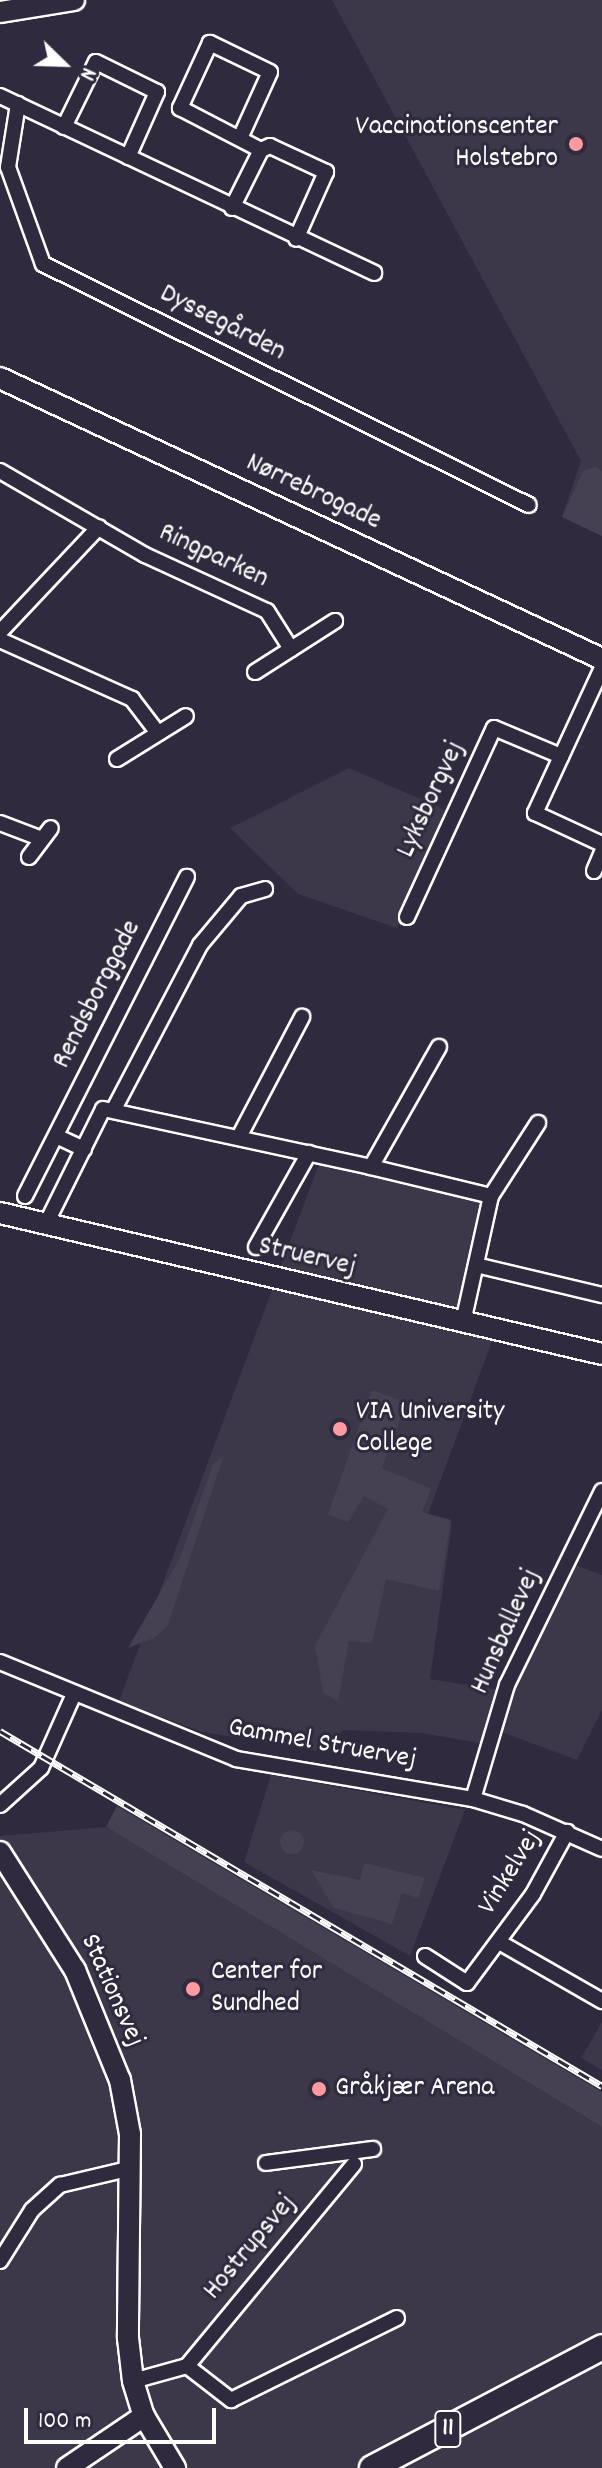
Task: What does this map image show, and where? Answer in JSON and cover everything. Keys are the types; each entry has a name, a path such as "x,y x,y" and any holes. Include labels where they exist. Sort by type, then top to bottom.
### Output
{"main road":[{"name":"11","path":"403,2468 525,2391 602,2347"},
{"name":"11","path":"372,2468 525,2391"}],"street":[{"path":"0,12 74,0"},
{"path":"180,108 210,43 270,72 241,136"},
{"path":"64,127 96,62 157,92 180,108 241,136 261,150"},
{"path":"128,157 157,92"},
{"path":"0,96 296,239 374,273"},
{"name":"Dyssegården","path":"18,104 4,167 43,264 529,505"},
{"path":"232,208 261,150 270,146 326,172 296,239"},
{"name":"Nørrebrogade","path":"0,378 602,659"},
{"name":"Ringparken","path":"0,471 99,527 267,611 291,649"},
{"path":"0,632 99,527"},
{"path":"255,672 335,621"},
{"path":"0,640 132,699 158,733"},
{"path":"602,668 535,813 602,844"},
{"path":"117,759 186,716"},
{"name":"Lyksborgvej","path":"407,917 494,728 561,756"},
{"path":"0,823 46,834 29,857"},
{"path":"594,871 602,852"},
{"name":"Rendsborggade","path":"25,1196 187,877"},
{"path":"114,1109 200,945 241,896 265,889"},
{"path":"239,1137 302,1017"},
{"path":"371,1167 439,1047"},
{"path":"46,1224 103,1109 239,1137 491,1196"},
{"path":"463,1322 491,1196 538,1123"},
{"path":"56,1136 84,1149"},
{"path":"256,1247 309,1153"},
{"name":"Struervej","path":"0,1213 602,1354"},
{"path":"476,1265 602,1295"},
{"name":"Hunsballevej","path":"473,1799 507,1685 602,1491"},
{"name":"Gammel Struervej","path":"0,1662 236,1759 473,1799 567,1832 602,1849"},
{"path":"0,1805 41,1768 74,1694"},
{"name":"Vinkelvej","path":"425,1956 467,1983 499,1942 567,1832"},
{"name":"Stationsvej","path":"0,1852 38,1904 100,2024 120,2080 132,2168 128,2338 133,2381 144,2416 175,2468"},
{"name":"Vinkelvej","path":"499,1942 602,2001"},
{"path":"266,2163 373,2149"},
{"name":"Hostrupsvej","path":"187,2366 354,2164"},
{"path":"0,2261 32,2210 60,2185 89,2174 132,2168"},
{"path":"133,2381 187,2366 231,2400 397,2318"},
{"path":"67,2468 144,2416"}],"shaded area":[{"path":"332,0 602,0 602,536 562,517 581,461"},
{"path":"596,467 602,471 602,536 562,517 583,471"},
{"path":"349,768 448,811 397,928 298,894 230,828"},
{"name":"VIA University College","path":"320,1161 484,1199 455,1331 492,1341 427,1517 452,1523 430,1679 513,1692 575,1565 602,1575 602,1710 577,1760 501,1732 496,1746 421,1733 344,1730 316,1751 202,1732 119,1701"},
{"path":"372,1390 406,1402 382,1468 431,1489 422,1512 451,1520 439,1591 386,1579 372,1643 349,1641 338,1701 323,1693 315,1646 388,1509 364,1496 348,1522 328,1514"},
{"path":"223,1457 168,1625 154,1638 128,1648 180,1558 213,1464"},
{"path":"271,1775 465,1810 410,1956 244,1862"},
{"path":"117,1806 602,2092 602,2127 106,1827"},
{"path":"106,1827 602,2127 602,2468 0,2468 0,1836"},
{"path":"292,1830 301,1833 304,1842 301,1851 292,1854 283,1851 280,1842 283,1833"},
{"path":"364,1863 425,1878 418,1898 402,1893 392,1924 334,1908 311,1870 360,1880"},
{"path":"602,2022 602,2070 581,2058"}],"railway":[{"path":"0,1731 602,2086"}],"place":[{"name":"Vaccinationscenter Holstebro","path":"576,144"},
{"name":"VIA University College","path":"340,1429"},
{"name":"Center for Sundhed","path":"193,1989"},
{"name":"Gråkjær Arena","path":"319,2089"}]}
